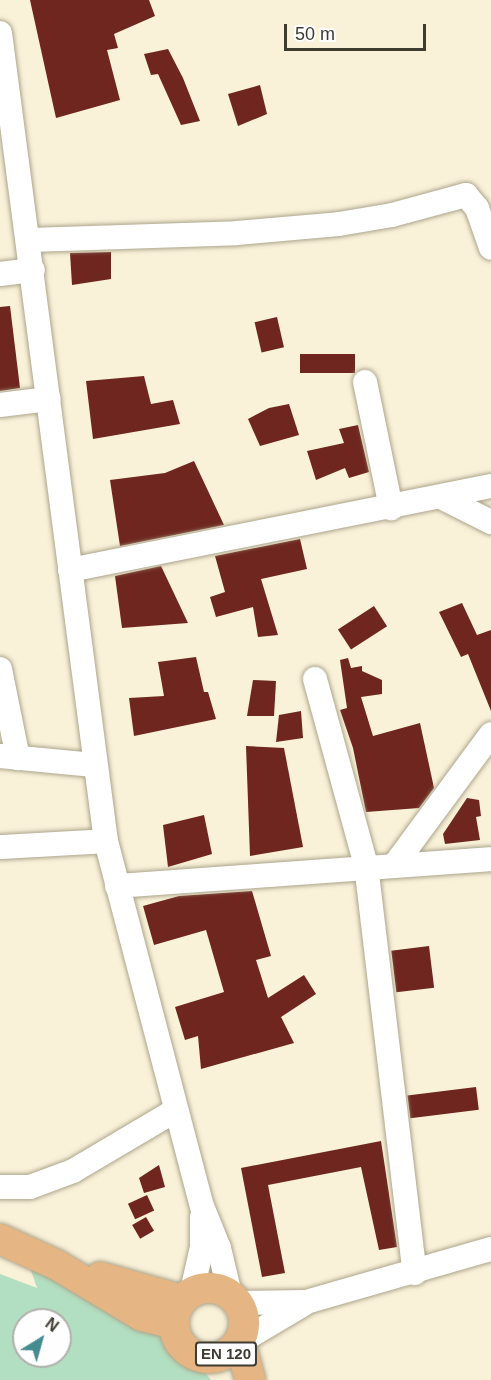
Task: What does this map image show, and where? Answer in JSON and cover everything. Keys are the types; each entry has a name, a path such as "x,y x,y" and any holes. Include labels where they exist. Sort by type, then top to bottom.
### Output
{"main road":[{"path":"0,1239 57,1265 142,1316 183,1305 211,1287 234,1298"},
{"name":"EN 120","path":"234,1298 244,1316 240,1342 250,1380"},
{"name":"EN 120","path":"183,1305 180,1342 195,1355 211,1380"},
{"name":"EN 120","path":"195,1355 220,1357 240,1342"}],"street":[{"path":"0,33 30,240 94,765 106,841 202,1206 219,1248 234,1298 306,1302"},
{"path":"30,240 237,234 330,225 392,215 466,195 477,208 491,248"},
{"path":"0,274 33,270"},
{"path":"365,382 391,508"},
{"path":"0,405 49,399"},
{"path":"70,570 443,498 491,486"},
{"path":"443,498 491,522"},
{"path":"0,669 9,757 94,765"},
{"path":"315,679 366,865 415,1273"},
{"path":"396,863 491,734"},
{"path":"0,847 106,841"},
{"path":"117,886 366,865 491,859"},
{"path":"0,1187 30,1187 73,1171 176,1110"},
{"path":"183,1305 202,1248 202,1206"},
{"path":"240,1342 306,1302 462,1260 491,1249"},
{"path":"462,1260 491,1262"}],"green space":[{"path":"23,1247 177,1337 211,1380 0,1380 0,1274 37,1288"}],"building":[{"path":"30,0 149,0 155,16 114,34 118,48 107,50 120,100 56,118"},
{"path":"168,49 183,78 200,121 181,125 158,74 151,75 144,54"},
{"path":"260,85 267,114 238,126 228,94"},
{"path":"111,252 111,279 72,285 70,253"},
{"path":"10,306 20,388 0,391 0,307"},
{"path":"277,317 284,347 262,352 255,322"},
{"path":"300,354 355,354 355,373 300,373"},
{"path":"144,376 151,404 173,400 180,424 93,439 86,381"},
{"path":"289,404 299,435 260,446 248,419 269,408"},
{"path":"358,425 369,472 349,478 345,468 316,480 307,451 344,443 339,429"},
{"path":"194,461 224,525 120,546 110,480 165,473"},
{"path":"300,539 307,569 261,579 278,635 258,637 253,607 216,617 210,597 225,592 215,556"},
{"path":"161,566 188,623 122,628 115,576"},
{"path":"462,603 477,635 491,630 491,711 468,654 461,657 439,612"},
{"path":"374,606 387,626 351,650 338,629"},
{"path":"196,657 204,692 208,692 216,719 134,736 129,698 164,696 158,662"},
{"path":"348,658 351,668 362,666 362,671 382,680 382,694 361,697 373,736 420,723 434,788 419,808 366,812 353,748 340,710 347,708 340,660"},
{"path":"253,680 276,681 274,716 247,716"},
{"path":"301,711 303,738 276,742 279,715"},
{"path":"246,746 284,748 303,847 250,856"},
{"path":"467,798 479,800 481,816 476,817 480,840 445,844 443,834"},
{"path":"204,815 212,854 168,867 163,825"},
{"path":"252,891 271,956 256,960 268,998 304,975 316,994 281,1017 294,1043 201,1069 198,1036 185,1040 175,1007 224,992 206,930 154,945 143,906 179,896"},
{"path":"429,946 434,988 396,992 391,951"},
{"path":"476,1087 479,1110 410,1118 408,1095"},
{"path":"381,1141 397,1247 379,1250 361,1167 268,1185 285,1273 262,1277 241,1168"},
{"path":"159,1165 165,1187 144,1193 139,1178"},
{"path":"147,1195 154,1210 135,1219 128,1204"},
{"path":"146,1217 154,1231 140,1239 132,1225"}]}
